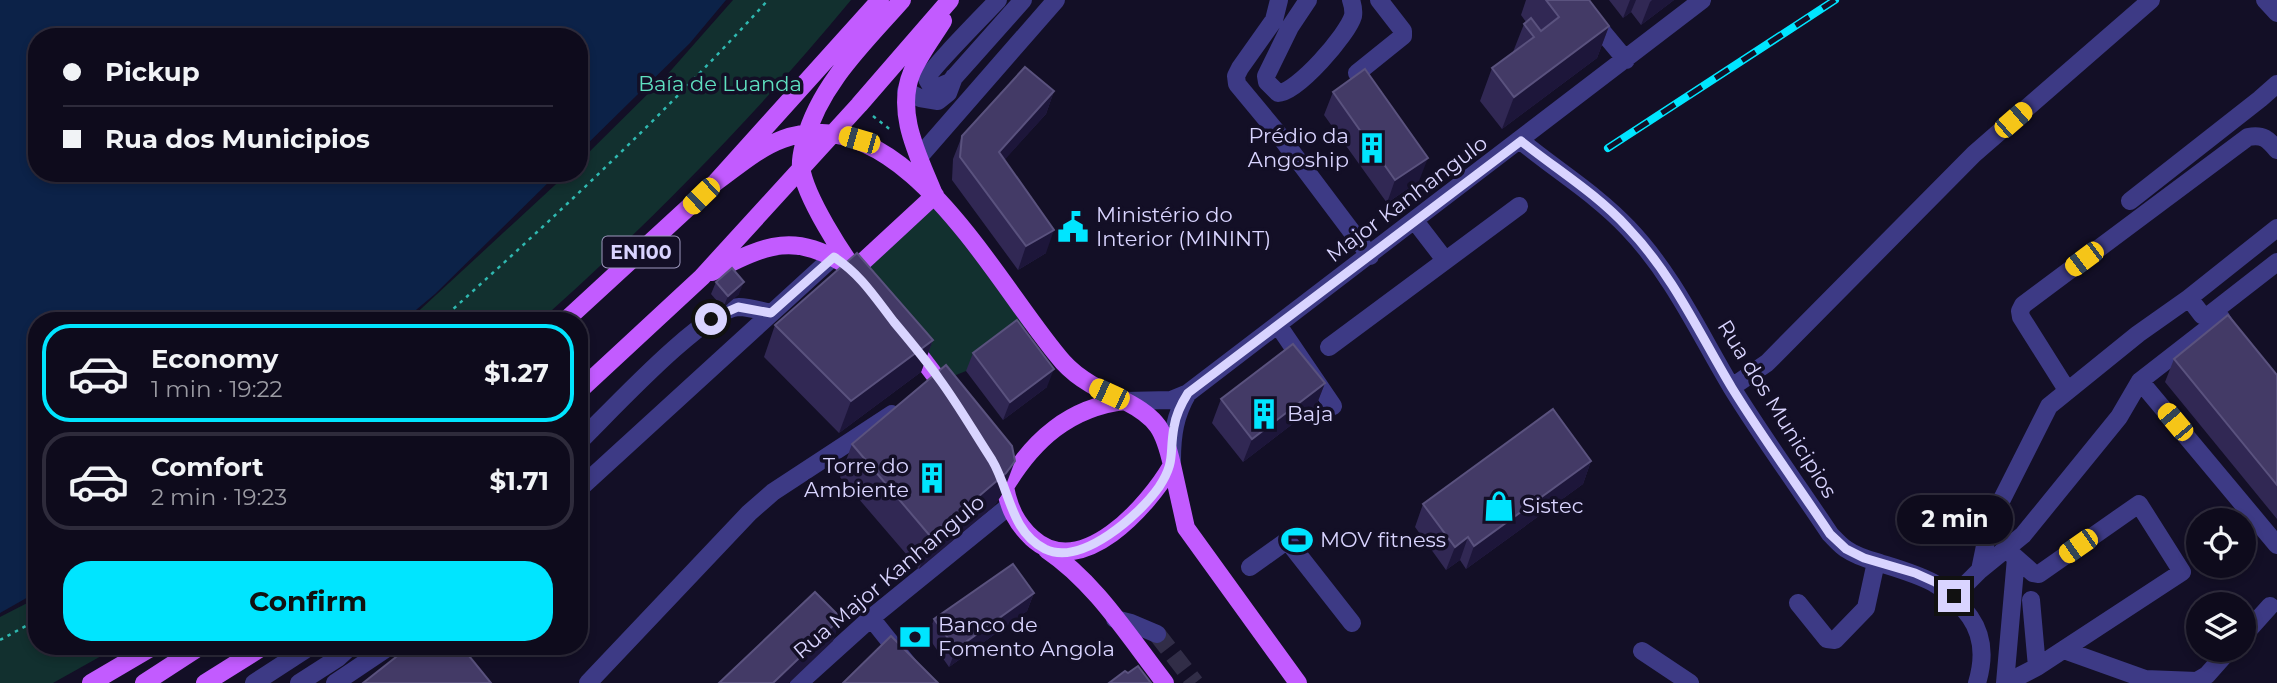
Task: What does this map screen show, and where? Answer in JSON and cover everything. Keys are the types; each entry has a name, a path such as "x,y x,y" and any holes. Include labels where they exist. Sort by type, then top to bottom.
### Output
{"main road":[{"name":"EN100","path":"575,312 716,182 880,0"},
{"path":"870,290 854,270 813,200 805,184 801,157 816,109 840,70 902,0"},
{"name":"EN100","path":"588,383 702,276 834,133 950,0"},
{"path":"935,195 907,123 906,91 913,71 956,0"},
{"path":"716,182 756,153 783,139 834,133 878,149 935,195 1064,363 1093,386 1144,411 1158,424 1167,442 1186,528 1298,683"},
{"path":"854,270 935,195"},
{"name":"EN100","path":"702,276 769,247 801,245 834,257 854,270"},
{"path":"902,331 936,385 961,414"},
{"path":"1125,401 1104,403 1062,422 1036,443 1002,481 1009,506 1025,532 1070,565 1165,683"},
{"path":"1047,550 1077,551 1091,546 1113,532 1138,512 1158,488 1172,465"},
{"path":"90,683 138,655"},
{"path":"144,683 187,655"},
{"path":"205,683 250,655"}],"street":[{"path":"998,0 959,44 929,72 927,79 931,86 937,87 950,82 1023,0"},
{"path":"918,154 1056,0"},
{"path":"1279,0 1274,20 1236,76 1237,85 1276,131 1370,256"},
{"path":"1308,0 1290,26 1266,76 1267,82 1278,93 1286,93 1296,87 1334,45 1353,17 1351,0"},
{"path":"1357,73 1403,36 1404,31 1378,0"},
{"path":"1577,0 1626,60"},
{"name":"Major Kanhangulo","path":"1125,401 1171,400 1188,393 1702,0"},
{"path":"1732,387 1768,363 1973,154 2151,0"},
{"path":"2265,0 2277,13"},
{"path":"906,91 920,98 938,101 945,97 954,77"},
{"path":"2130,201 2277,83"},
{"path":"2067,390 2021,317 2023,305 2248,137 2258,135 2268,139 2277,150"},
{"name":"Rua dos Municipios","path":"1521,141 1561,174 1572,179 1628,227 1666,274 1732,387 1830,534 1846,549 1935,582 1954,596 1967,611 1977,627 1982,646 1982,666 1977,683"},
{"path":"1329,346 1519,206"},
{"path":"1415,221 1445,260"},
{"path":"1980,570 1986,541 1998,507 2049,406 2277,228"},
{"path":"588,481 834,257"},
{"path":"2189,298 2203,315 2209,315 2277,262"},
{"path":"2012,554 2033,573 2039,573 2139,504 2182,570 2181,573 2037,667 2005,683 2012,554 2023,536 2119,417 2140,382 2277,278"},
{"path":"588,433 687,336 711,319 738,307 771,313"},
{"path":"2221,318 2237,340"},
{"path":"1278,325 1333,406"},
{"path":"2140,382 2277,545"},
{"path":"1172,465 1174,427 1178,409 1188,393"},
{"path":"588,683 749,513 773,492 908,404"},
{"name":"Rua Major Kanhangulo","path":"799,683 871,618 1009,506"},
{"path":"1250,567 1285,542 1290,544 1352,623"},
{"path":"1954,596 1980,570 2012,554"},
{"path":"1798,603 1827,639 1835,640 1866,608 1876,562"},
{"path":"2031,600 2037,667"},
{"path":"2256,622 2270,606"},
{"path":"871,618 923,683"},
{"path":"1115,619 1157,634"},
{"path":"1642,650 1690,683"},
{"path":"2064,650 2145,679 2197,681 2207,675 2218,662"},
{"path":"254,683 297,655"},
{"path":"299,683 341,655"},
{"path":"335,683 377,655"}],"path":[{"path":"450,312 539,232 690,83 768,0"},
{"path":"859,105 918,154"},
{"path":"0,640 28,625"}],"green space":[{"name":"Baía de Luanda","path":"733,0 851,0 778,85 702,166 550,312 418,312 558,182 588,182 588,153 666,76"},
{"path":"935,195 1033,322 966,371 941,381 854,270"},
{"path":"28,603 28,655 103,655 53,683 0,683 0,617"}],"water":[{"path":"0,0 726,0 690,43 588,143 588,28 28,28 28,182 549,182 414,312 28,312 28,597 0,613"}],"building":[{"path":"1546,0 1589,0 1609,26 1514,97 1492,68 1534,37 1524,24 1531,18 1541,31 1559,17"},
{"path":"1025,67 1054,91 999,152 1054,230 1026,246 960,157 962,136"},
{"path":"1365,69 1428,158 1395,180 1333,92"},
{"path":"857,253 933,340 851,401 775,325"},
{"path":"732,268 744,282 728,296 716,282"},
{"path":"2228,315 2277,375 2277,485 2174,359"},
{"path":"1017,320 1054,369 1010,402 973,353"},
{"path":"1293,344 1325,383 1252,439 1221,399"},
{"path":"946,365 1012,446 1015,461 1006,473 931,537 852,444"},
{"name":"Sistec","path":"1553,409 1591,461 1474,546 1468,537 1455,547 1423,504"},
{"path":"1013,564 1034,593 956,649 934,619"},
{"path":"815,592 841,618 773,683 719,683"},
{"path":"891,636 938,683 843,683"},
{"path":"399,655 468,655 491,683 363,683"},
{"path":"1138,666 1151,683 1109,683 1125,671 1128,673"}],"tunnel":[{"path":"1157,634 1195,683"}],"railway":[{"path":"1608,148 1835,0"}],"place":[{"name":"Prédio da Angoship","path":"1372,148"},
{"name":"Ministério do Interior (MININT)","path":"1073,227"},
{"name":"Baja","path":"1264,414"},
{"name":"Torre do Ambiente","path":"932,478"},
{"name":"Sistec","path":"1499,506"},
{"name":"MOV fitness","path":"1297,540"},
{"name":"Banco de Fomento Angola","path":"915,637"}],"route":[{"path":"711,319 738,307 771,313 834,257 854,270 941,382 993,462 1005,487 1009,506 1025,532 1047,550 1077,551 1091,546 1113,532 1138,512 1158,488 1172,465 1174,427 1178,409 1188,393 1521,141 1561,174 1572,179 1628,227 1666,274 1732,387 1830,534 1846,549 1864,558 1915,573 1935,582 1954,596"}]}
